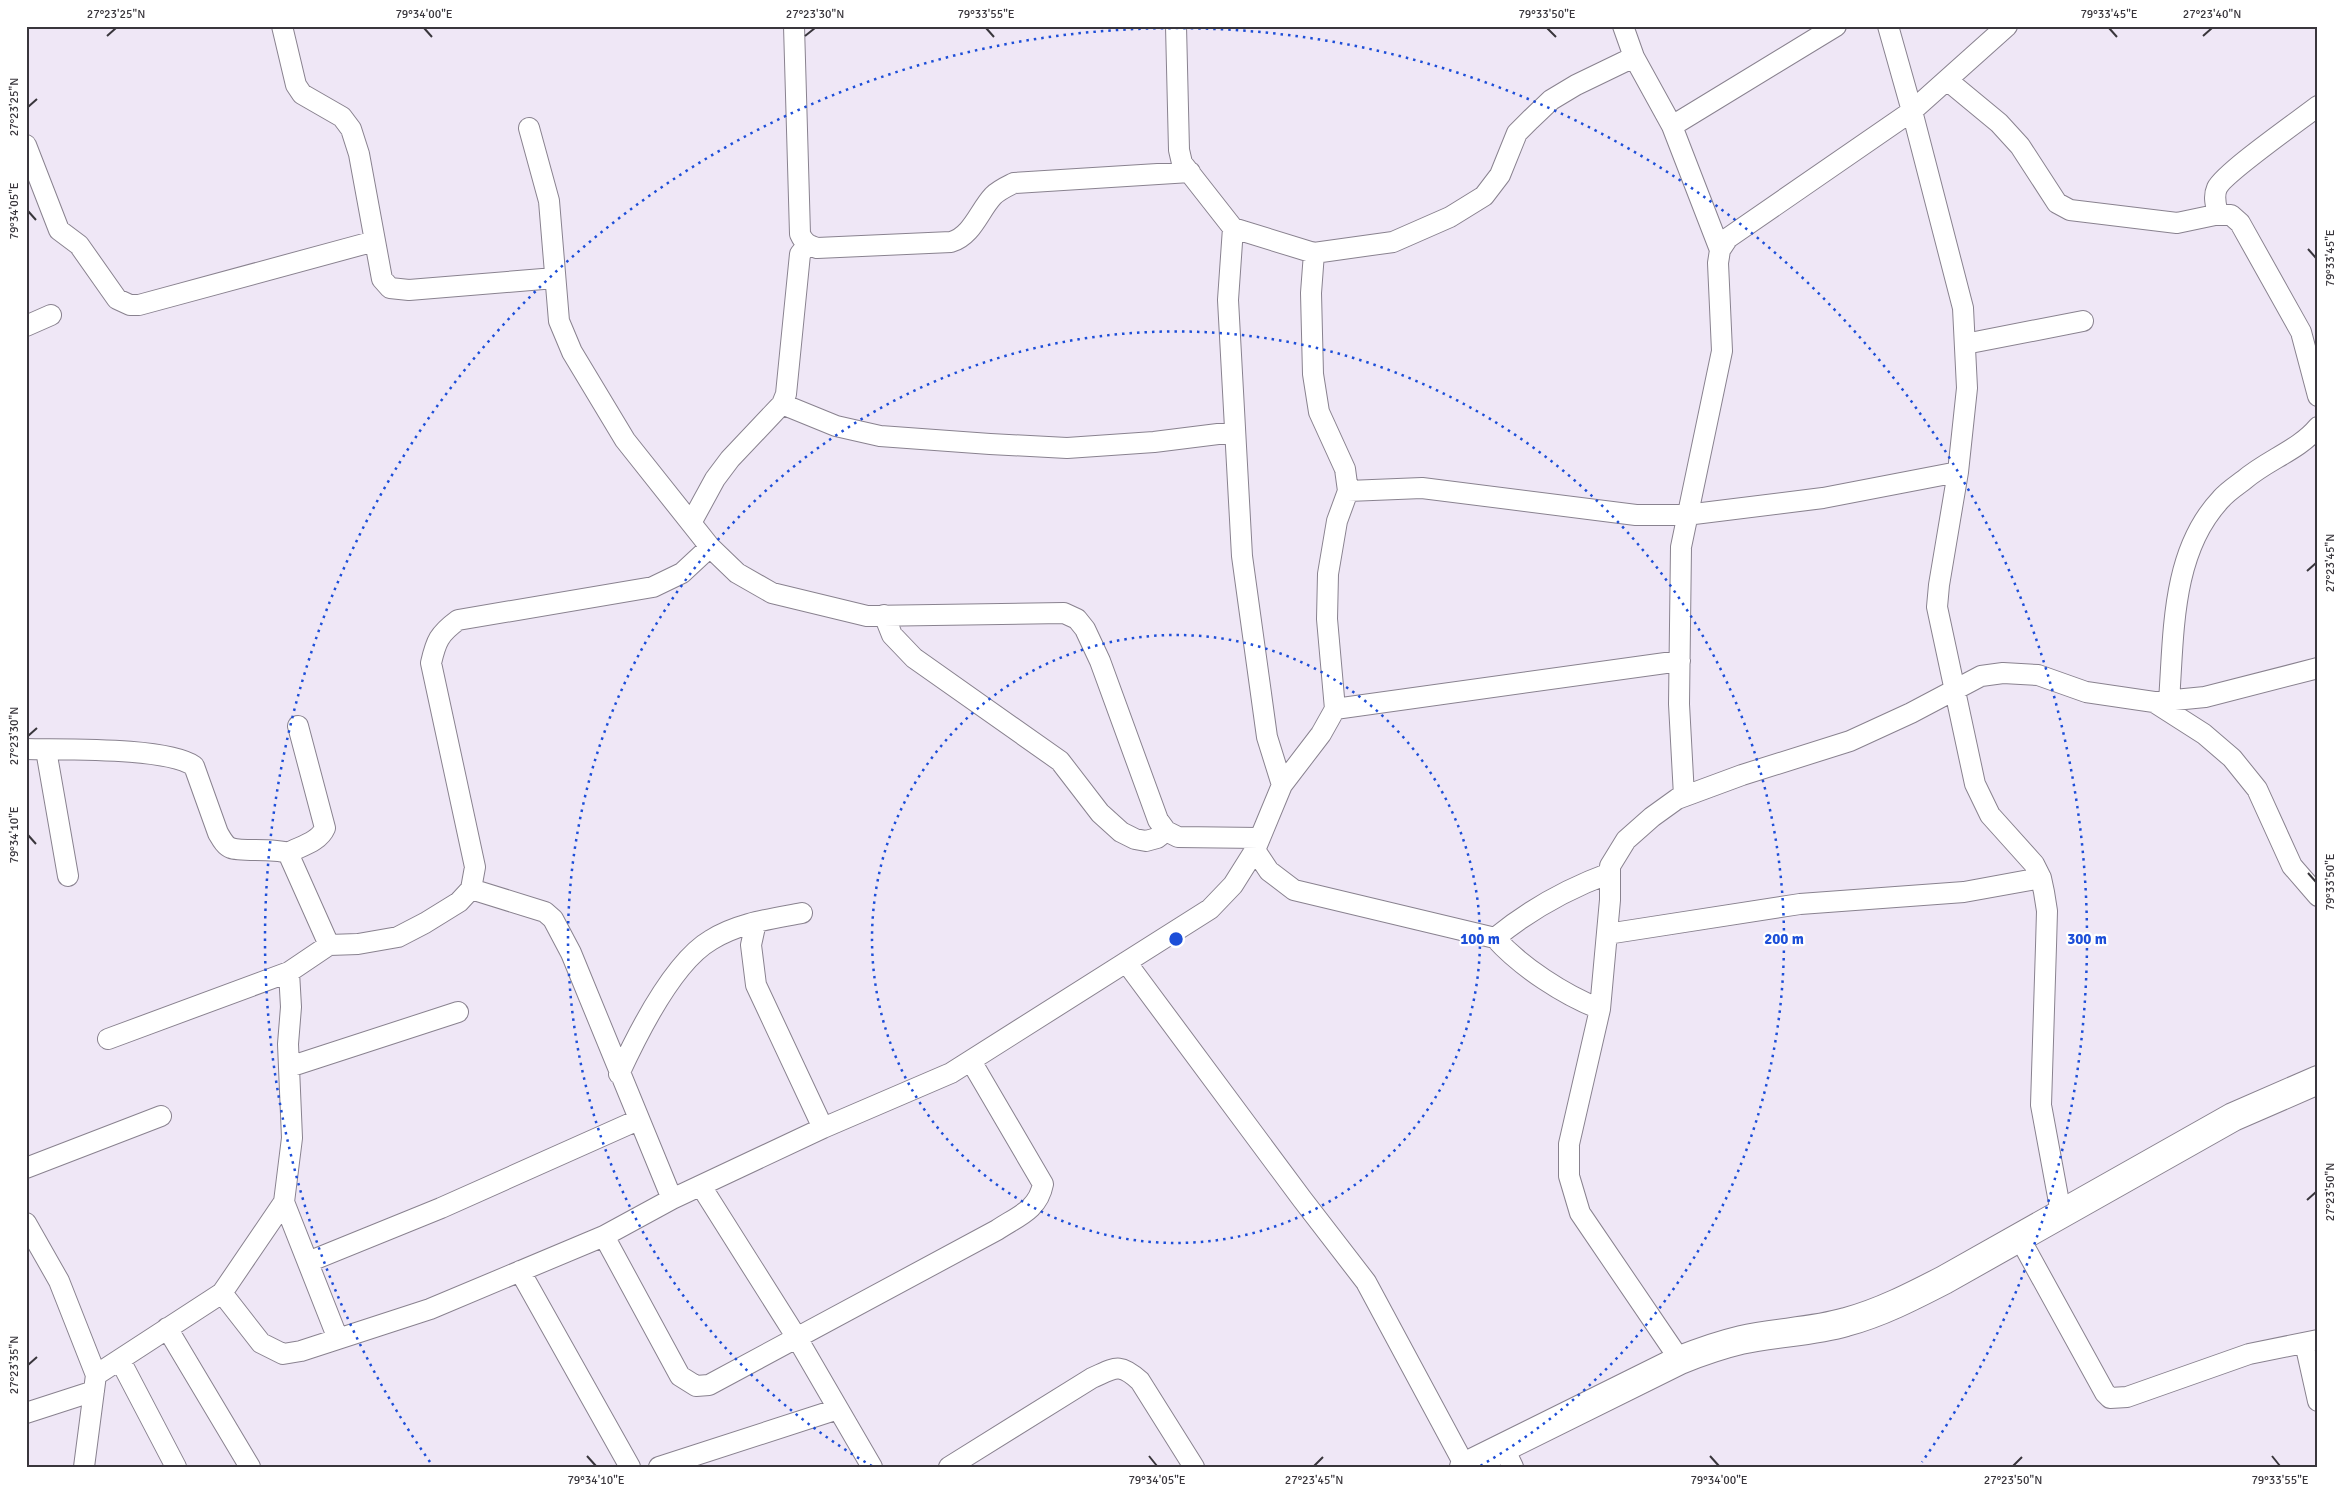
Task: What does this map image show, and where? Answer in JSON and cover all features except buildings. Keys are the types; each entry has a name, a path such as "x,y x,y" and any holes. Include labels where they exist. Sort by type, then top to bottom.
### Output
{"main road":[{"path":"1464,1466 1508,1456 1680,1360 1708,1349 1742,1339 1801,1332 1847,1322 1900,1302 1944,1280 2233,1117 2318,1080"}],"street":[{"path":"282,26 296,85 302,94 342,117 352,129 359,154 382,279 390,288 409,290 555,278"},
{"path":"794,26 800,234 803,242 817,248 951,242 957,240 966,232 993,196 1014,183 1190,172"},
{"path":"1176,26 1182,163 1233,228 1314,252 1393,242 1450,217 1484,196 1500,175 1518,133 1551,100 1576,85 1634,57"},
{"path":"1623,26 1634,57 1672,126 1720,250"},
{"path":"1672,126 1836,26"},
{"path":"1888,26 1963,308 1966,388 1958,472 1937,607 1956,688 1975,784 1990,815 2034,864 2041,878 2047,911 2041,1105 2061,1214"},
{"path":"1684,796 1679,704 1681,547 1686,515 1722,351 1718,263 1720,250 1728,238 1912,111 2007,26"},
{"path":"1947,80 1999,124 2020,146 2056,203 2070,210 2177,223 2231,214 2240,223 2310,328 2318,396"},
{"path":"2218,215 2214,195 2218,185 2232,172 2318,106"},
{"path":"529,128 549,201 559,321 572,352 625,440 710,547 737,573 772,593 867,616 1052,612 1064,613 1077,619 1085,629 1100,661 1158,820 1166,832 1178,837 1257,844"},
{"path":"27,148 59,230 79,245 117,298 130,305 149,302 375,241"},
{"path":"1233,228 1228,300 1242,556 1266,738 1282,785"},
{"path":"691,523 715,480 730,460 782,404 786,394 800,254 808,244"},
{"path":"222,1293 261,1343 284,1354 301,1351 430,1309 604,1236 672,1199 823,1128 951,1073 1210,909 1233,885 1257,844 1282,785 1321,734 1335,709 1327,619 1328,574 1337,520 1348,491 1345,469 1319,412 1312,374 1311,301 1314,252"},
{"path":"26,326 51,315"},
{"path":"1965,344 2083,321"},
{"path":"782,404 836,426 880,436 990,444 1067,448 1154,442 1234,432"},
{"path":"2162,702 2174,632 2180,580 2188,552 2202,526 2221,499 2253,472 2309,437 2318,427"},
{"path":"1348,491 1422,488 1636,515 1686,515 1823,498 1958,472"},
{"path":"108,1039 288,972 330,945 358,944 398,937 459,902 471,889 475,868 431,663 436,641 445,630 458,620 653,587 682,573 710,547"},
{"path":"884,615 892,635 907,652 1060,762 1100,813 1121,832 1134,839 1146,841 1157,838 1166,832"},
{"path":"1335,709 1680,661"},
{"path":"1680,1360 1580,1213 1569,1176 1569,1144 1600,1009 1610,900 1610,866 1626,840 1652,817 1684,796 1742,775 1850,741 1911,713 1981,676 2003,673 2038,675 2086,692 2162,702 2205,697 2318,668"},
{"path":"2162,702 2232,758 2257,789 2292,866 2318,896"},
{"path":"26,749 142,753 185,760 194,766 223,842 232,849 276,849 288,853 317,839 325,828 298,726"},
{"path":"46,750 68,876"},
{"path":"1257,844 1269,871 1294,890 1495,938 1507,952 1576,1000 1600,1009"},
{"path":"288,853 330,945"},
{"path":"1495,938 1512,924 1576,888 1610,873"},
{"path":"1607,934 1800,904 1964,892 2041,878"},
{"path":"471,889 545,912 553,919 570,953 672,1199"},
{"path":"619,1074 643,1022 686,962 709,940 756,922 802,913"},
{"path":"756,922 751,945 756,985 823,1128"},
{"path":"1126,962 1366,1282 1464,1466"},
{"path":"26,1413 95,1383 120,1360 222,1293 284,1202 292,1138 289,1066 291,1007 288,972"},
{"path":"289,1066 458,1012"},
{"path":"604,1236 680,1376 696,1386 709,1384 997,1230 1034,1206 1041,1193 1043,1184 971,1060"},
{"path":"26,1168 161,1116"},
{"path":"308,1262 441,1208 638,1120"},
{"path":"701,1186 797,1338 872,1467"},
{"path":"284,1202 338,1338"},
{"path":"26,1224 59,1281 95,1383 84,1467"},
{"path":"2019,1237 2105,1393 2110,1398 2127,1397 2249,1354 2311,1341 2318,1401"},
{"path":"520,1271 630,1467"},
{"path":"168,1328 250,1467"},
{"path":"120,1360 176,1467"},
{"path":"949,1467 1092,1378 1114,1369 1127,1370 1140,1381 1194,1467"},
{"path":"659,1467 838,1409"}]}
